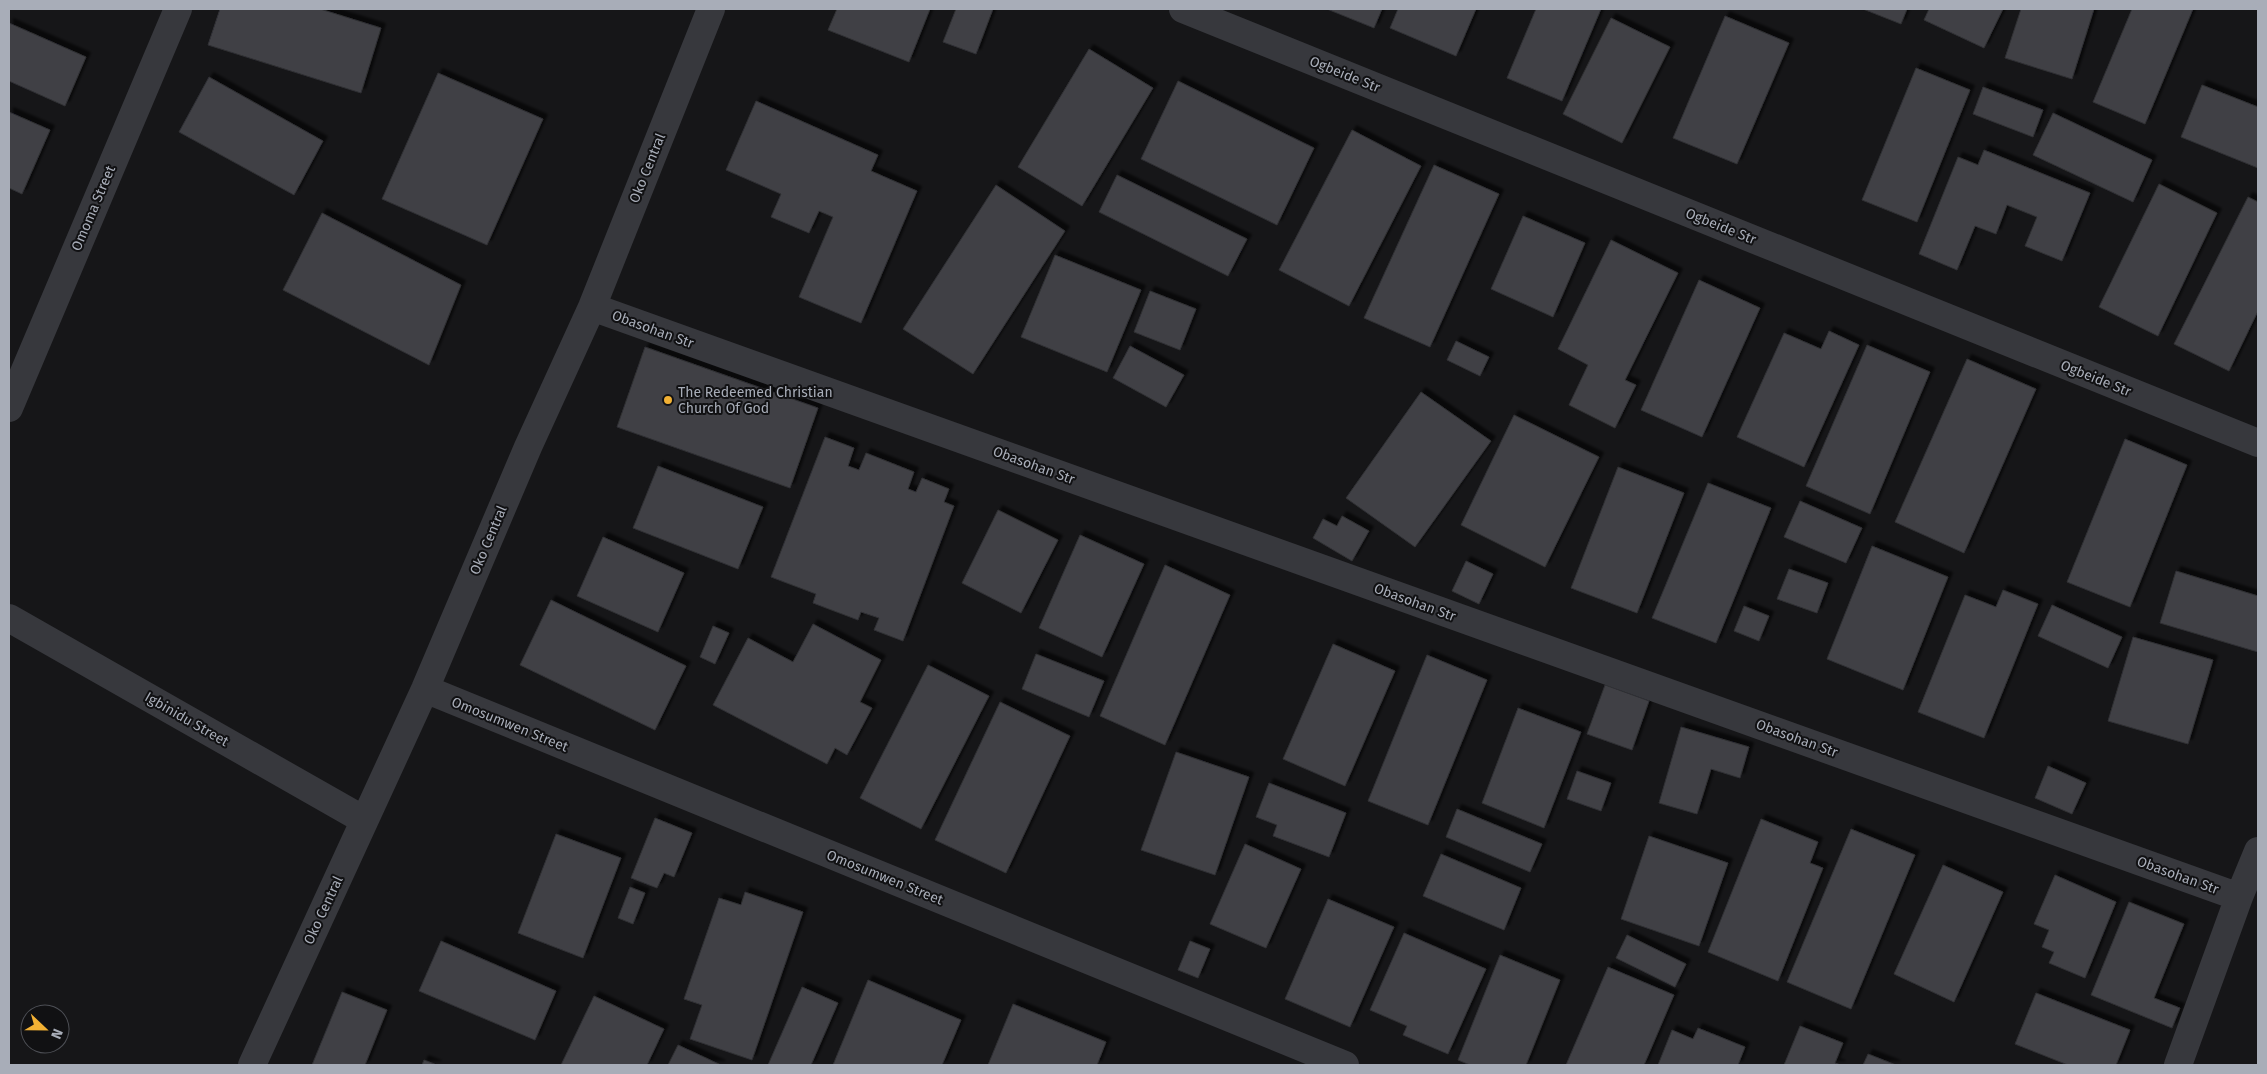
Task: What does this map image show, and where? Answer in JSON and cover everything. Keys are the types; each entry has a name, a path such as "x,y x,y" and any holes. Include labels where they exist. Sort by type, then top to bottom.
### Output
{"street":[{"name":"Omoma Street","path":"9,408 178,9"},
{"name":"Oko Central","path":"252,1065 425,689 528,447 592,307 711,9"},
{"name":"Ogbeide Str","path":"1183,9 2258,443"},
{"name":"Obasohan Str","path":"592,307 2239,897"},
{"name":"Igbinidu Street","path":"9,618 364,820"},
{"name":"Omosumwen Street","path":"425,689 1345,1065"},
{"path":"2178,1065 2239,897 2258,851"}],"building":[{"path":"220,9 320,9 381,28 361,93 208,45"},
{"path":"837,9 930,9 909,62 828,30"},
{"path":"956,9 993,9 976,54 943,42"},
{"path":"1327,9 1382,9 1374,28"},
{"path":"1398,9 1476,9 1456,56 1390,28"},
{"path":"1536,9 1601,9 1562,101 1507,78"},
{"path":"1863,9 1907,9 1901,24"},
{"path":"1929,9 2003,9 1984,48 1924,20"},
{"path":"2021,9 2094,9 2072,79 2005,58"},
{"path":"2132,9 2193,9 2145,124 2093,102"},
{"path":"1725,16 1789,43 1737,164 1673,138"},
{"path":"1611,18 1670,47 1622,143 1563,114"},
{"path":"9,23 86,57 65,106 9,81"},
{"path":"1089,49 1153,88 1082,206 1018,167"},
{"path":"1916,68 1970,90 1917,222 1862,200"},
{"path":"438,73 543,119 487,245 382,199"},
{"path":"209,77 323,141 294,195 179,132"},
{"path":"1178,81 1314,148 1277,225 1141,159"},
{"path":"2202,85 2258,107 2258,168 2181,137"},
{"path":"1983,87 2043,110 2033,137 1973,114"},
{"path":"756,101 878,155 871,171 917,191 861,323 799,297 833,217 819,211 809,233 771,217 781,194 726,170"},
{"path":"9,112 50,130 22,194 9,188"},
{"path":"2053,113 2152,160 2133,202 2033,155"},
{"path":"1352,130 1421,166 1349,306 1279,270"},
{"path":"1984,150 2090,193 2062,261 2025,246 2037,217 2007,205 1996,234 1975,226 1957,270 1919,254 1958,157 1978,165"},
{"path":"1434,165 1499,194 1430,347 1364,318"},
{"path":"1117,175 1247,239 1228,276 1099,212"},
{"path":"2159,184 2217,213 2158,336 2099,307"},
{"path":"996,185 1065,231 973,374 903,329"},
{"path":"2248,197 2258,202 2258,311 2229,371 2174,344"},
{"path":"322,213 461,285 429,365 283,290"},
{"path":"1523,216 1585,243 1553,317 1491,289"},
{"path":"1611,240 1678,273 1625,380 1636,385 1615,428 1569,405 1588,365 1558,349"},
{"path":"1055,255 1141,290 1107,372 1021,337"},
{"path":"1699,280 1760,308 1702,437 1641,410"},
{"path":"1150,291 1196,309 1180,350 1134,332"},
{"path":"1829,331 1859,345 1804,467 1737,437 1784,333 1821,349"},
{"path":"1456,341 1489,357 1480,376 1447,360"},
{"path":"1867,345 1930,372 1870,514 1806,486"},
{"path":"1130,346 1184,375 1166,407 1113,378"},
{"path":"645,347 818,408 790,488 617,427"},
{"path":"1967,359 2036,389 1964,553 1895,522"},
{"path":"1421,392 1491,441 1415,547 1346,498"},
{"path":"1514,415 1599,457 1545,567 1461,525"},
{"path":"825,437 854,448 848,466 859,470 866,453 914,472 908,489 916,492 922,478 949,489 944,502 954,506 903,641 874,630 879,618 861,612 858,620 813,603 816,594 771,577"},
{"path":"2125,439 2187,465 2130,607 2067,582"},
{"path":"658,466 763,507 738,569 633,528"},
{"path":"1618,467 1684,493 1637,613 1571,588"},
{"path":"1708,483 1771,508 1716,643 1652,618"},
{"path":"1800,501 1862,528 1846,563 1784,537"},
{"path":"998,510 1058,540 1021,613 962,583"},
{"path":"1342,516 1369,531 1352,561 1313,538 1323,519 1337,526"},
{"path":"1080,535 1144,564 1102,657 1039,628"},
{"path":"603,537 684,573 658,632 577,596"},
{"path":"1872,546 1948,577 1903,690 1827,659"},
{"path":"1466,561 1493,574 1479,604 1452,591"},
{"path":"1165,565 1230,595 1165,745 1100,716"},
{"path":"1789,569 1828,583 1817,613 1777,599"},
{"path":"2176,571 2258,596 2258,652 2160,623"},
{"path":"2003,590 2038,604 1984,738 1918,712 1965,595 1996,607"},
{"path":"551,600 686,666 655,730 520,665"},
{"path":"2052,605 2122,637 2108,668 2038,636"},
{"path":"1744,606 1769,616 1759,641 1734,631"},
{"path":"813,624 881,660 860,702 872,708 847,755 835,748 827,764 713,705 748,638 793,662"},
{"path":"713,626 729,633 715,664 700,657"},
{"path":"2133,637 2213,660 2188,744 2108,721"},
{"path":"1333,644 1395,671 1345,786 1283,759"},
{"path":"1036,654 1104,681 1089,717 1022,689"},
{"path":"1427,655 1487,680 1428,825 1368,801"},
{"path":"928,665 989,696 921,829 860,798"},
{"path":"1605,685 1649,701 1632,750 1587,734"},
{"path":"1000,702 1070,736 1006,873 935,840"},
{"path":"1518,708 1581,732 1544,828 1482,803"},
{"path":"1681,727 1749,747 1740,778 1711,769 1697,814 1659,803"},
{"path":"1176,752 1249,777 1215,875 1141,850"},
{"path":"2048,766 2086,783 2072,814 2035,798"},
{"path":"1577,771 1611,783 1601,811 1567,799"},
{"path":"1269,783 1346,813 1329,857 1273,836 1277,825 1256,817"},
{"path":"1457,809 1542,844 1530,872 1446,837"},
{"path":"655,818 692,833 674,877 664,873 657,888 631,878"},
{"path":"1761,819 1818,842 1810,863 1823,868 1778,981 1708,952"},
{"path":"1851,829 1915,855 1851,1009 1787,982"},
{"path":"556,834 621,858 583,958 518,933"},
{"path":"1649,836 1728,863 1699,946 1621,919"},
{"path":"1245,844 1301,869 1266,948 1210,924"},
{"path":"1441,854 1521,888 1504,930 1423,896"},
{"path":"1943,865 2003,892 1954,1002 1894,974"},
{"path":"2055,875 2116,902 2085,978 2049,963 2054,952 2042,947 2049,930 2034,924"},
{"path":"630,887 645,893 633,924 618,918"},
{"path":"745,892 803,912 752,1060 690,1039 702,1005 684,999 719,898 741,905"},
{"path":"1328,899 1394,927 1350,1027 1285,999"},
{"path":"2129,902 2184,924 2154,998 2180,1008 2172,1028 2091,995"},
{"path":"1404,933 1486,969 1448,1054 1403,1035 1407,1026 1370,1010"},
{"path":"1627,935 1686,964 1675,987 1616,958"},
{"path":"441,941 556,991 535,1040 419,991"},
{"path":"1190,941 1210,949 1198,978 1178,970"},
{"path":"1500,955 1560,980 1526,1065 1470,1065 1458,1060"},
{"path":"1608,967 1674,995 1644,1065 1566,1065"},
{"path":"868,980 961,1020 942,1065 833,1065"},
{"path":"802,987 838,1003 811,1065 768,1065"},
{"path":"342,992 387,1010 365,1065 312,1065"},
{"path":"2036,993 2130,1030 2116,1065 2068,1065 2015,1044"},
{"path":"594,996 664,1029 647,1065 561,1065"},
{"path":"1013,1004 1106,1042 1097,1065 988,1065"},
{"path":"1800,1026 1843,1043 1835,1063 1841,1065 1784,1065"},
{"path":"1698,1028 1745,1047 1738,1065 1658,1065 1672,1030 1693,1039"},
{"path":"678,1045 721,1065 668,1065"},
{"path":"1868,1054 1896,1065 1863,1065"},
{"path":"424,1060 437,1065 422,1065"}],"place":[{"name":"The Redeemed Christian Church Of God","path":"668,400"}]}
